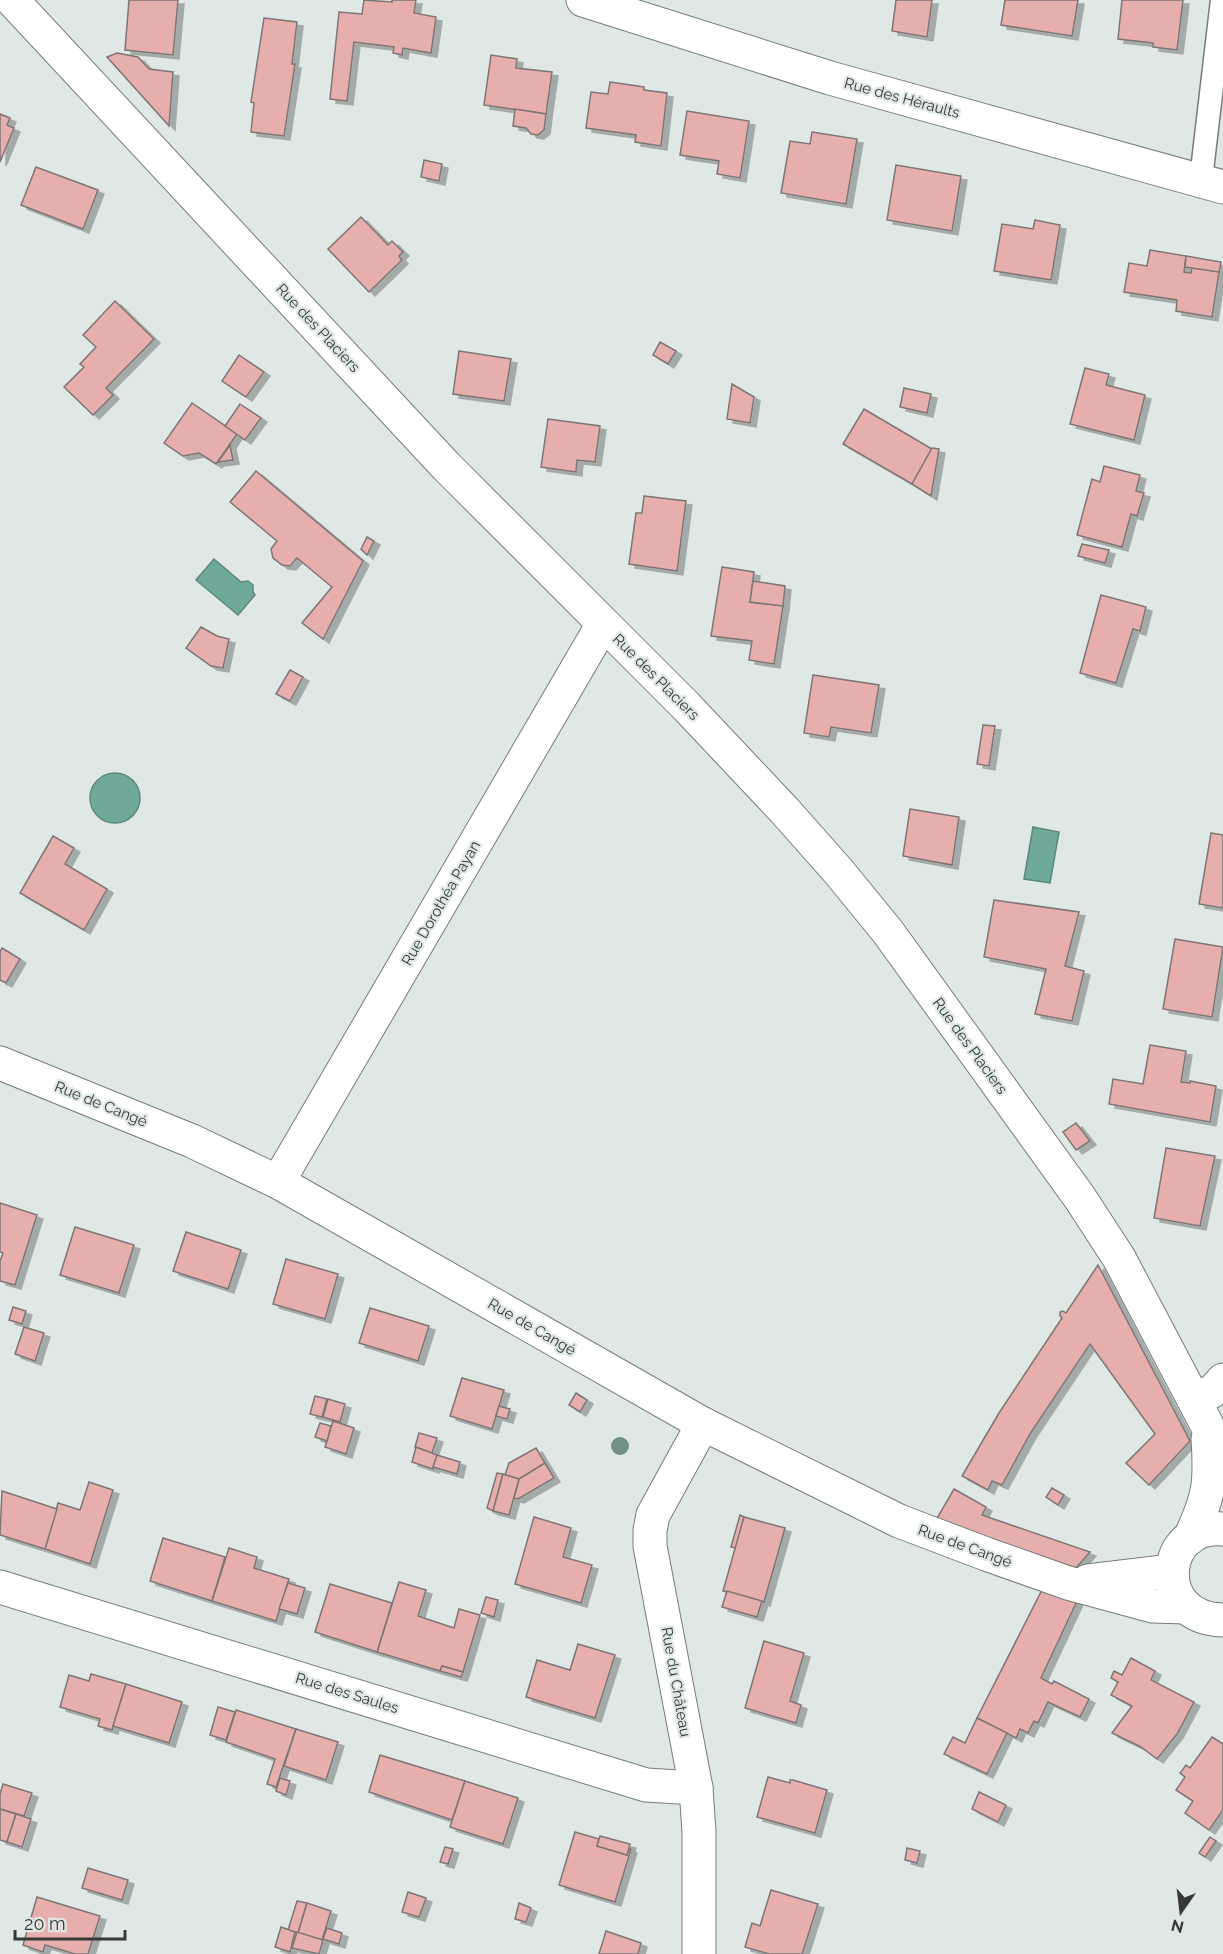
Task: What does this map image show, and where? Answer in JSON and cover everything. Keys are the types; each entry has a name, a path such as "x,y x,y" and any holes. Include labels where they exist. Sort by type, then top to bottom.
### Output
{"street":[{"name":"Rue des Placiers","path":"12,0 446,466 686,706 785,811 888,932 1080,1198 1119,1258 1208,1415 1223,1466"},
{"name":"Rue des Héraults","path":"583,0 830,78 1212,183"},
{"name":"Rue Dorothéa Payan","path":"278,1182 603,624"},
{"name":"Rue de Cangé","path":"0,1063 192,1142 278,1182 703,1424 899,1521 1068,1582 1210,1622"},
{"path":"1208,1415 1214,1390 1223,1380"},
{"name":"Rue des Placiers","path":"1172,1571 1175,1558 1190,1538 1209,1491 1208,1415"},
{"name":"Rue du Château","path":"699,1954 699,1832 696,1788 650,1546 650,1530 653,1515 703,1424"},
{"path":"1190,1538 1202,1531 1223,1529"},
{"name":"Rue de Cangé","path":"1068,1582 1115,1579 1172,1571"},
{"path":"1172,1571 1177,1597 1210,1622"},
{"name":"Rue des Saules","path":"0,1587 646,1785 696,1788"}],"lane":[{"path":"1212,183 1222,0"}],"shaded area":[{"path":"214,559 241,582 248,581 253,585 255,595 238,615 196,580"},
{"path":"115,773 133,780 140,798 133,816 115,823 97,816 90,798 97,780"},
{"path":"1033,827 1059,832 1050,883 1024,879"}],"building":[{"path":"129,0 178,0 173,55 125,50"},
{"path":"364,0 392,2 392,0 416,0 414,13 436,17 431,53 403,48 402,55 393,53 394,47 354,42 347,101 330,99 339,12 362,14"},
{"path":"896,0 932,0 927,37 892,31"},
{"path":"1005,0 1078,0 1072,36 1001,25"},
{"path":"1122,0 1183,0 1177,50 1153,47 1153,43 1118,39"},
{"path":"264,18 297,22 292,64 295,64 284,136 251,132 254,103 251,102"},
{"path":"117,53 138,57 149,69 173,72 169,126 107,57"},
{"path":"491,55 517,59 516,68 552,72 546,114 484,105"},
{"path":"610,82 667,93 661,146 635,142 636,135 586,128 591,92 608,94"},
{"path":"515,109 546,114 544,130 538,135 531,134 526,128 513,126"},
{"path":"687,111 749,121 740,178 717,174 719,161 680,155"},
{"path":"0,114 10,118 7,125 14,128 0,162"},
{"path":"812,132 857,139 846,204 781,193 790,141 810,144"},
{"path":"424,160 442,164 439,181 421,177"},
{"path":"896,165 961,176 952,231 887,220"},
{"path":"36,167 98,190 83,229 21,205"},
{"path":"361,217 388,245 392,241 403,252 399,256 402,260 369,292 328,249"},
{"path":"1035,220 1060,225 1051,280 994,271 1002,224 1033,229"},
{"path":"1150,250 1186,256 1184,272 1191,273 1192,267 1219,272 1212,317 1176,311 1177,300 1124,292 1129,263 1147,266"},
{"path":"1186,256 1221,262 1219,272 1185,267"},
{"path":"115,301 154,339 106,388 113,395 93,415 64,387 84,367 80,364 96,347 83,335"},
{"path":"660,342 676,351 668,364 653,355"},
{"path":"459,351 511,359 504,401 453,394"},
{"path":"239,355 264,372 246,397 222,381"},
{"path":"1085,368 1109,374 1106,385 1145,395 1134,440 1070,424"},
{"path":"732,384 754,397 750,423 727,419"},
{"path":"904,388 931,394 927,413 900,407"},
{"path":"192,403 237,434 216,464 199,453 183,456 164,443"},
{"path":"240,404 261,418 245,440 225,426"},
{"path":"864,409 932,449 912,484 843,444"},
{"path":"548,419 600,426 595,462 577,460 576,472 541,467"},
{"path":"230,445 233,460 218,462"},
{"path":"932,448 939,449 931,496 912,484"},
{"path":"1104,466 1140,475 1136,491 1144,493 1137,516 1131,514 1122,547 1077,535 1092,479 1100,482"},
{"path":"256,471 363,561 323,639 302,623 332,587 297,558 290,566 282,565 273,558 271,549 277,541 230,502"},
{"path":"644,496 686,501 677,571 629,564 636,513 642,513"},
{"path":"367,537 374,541 367,555 361,549"},
{"path":"1082,544 1109,550 1105,563 1078,556"},
{"path":"722,567 754,572 750,602 783,606 774,664 749,660 752,641 711,636"},
{"path":"753,581 785,586 783,606 750,602"},
{"path":"1101,595 1146,607 1140,631 1133,629 1116,683 1080,673"},
{"path":"201,627 217,636 229,639 223,668 211,666 186,648"},
{"path":"290,670 303,677 290,701 276,694"},
{"path":"813,675 879,685 871,733 831,727 829,737 804,733"},
{"path":"983,725 995,726 989,766 977,764"},
{"path":"910,809 959,817 952,865 903,856"},
{"path":"1211,833 1223,835 1223,908 1199,904"},
{"path":"53,836 74,848 65,864 107,889 84,930 20,893"},
{"path":"994,900 1079,912 1065,966 1084,971 1072,1021 1035,1014 1046,969 984,957"},
{"path":"1175,939 1223,947 1212,1017 1163,1009"},
{"path":"2,948 20,959 6,983 0,980"},
{"path":"1150,1045 1186,1051 1181,1082 1190,1083 1190,1081 1216,1086 1210,1122 1109,1104 1113,1079 1143,1084"},
{"path":"1076,1123 1090,1141 1076,1150 1063,1132"},
{"path":"1166,1148 1215,1156 1200,1226 1154,1218"},
{"path":"0,1203 37,1215 15,1285 0,1281 0,1261 3,1253 0,1252"},
{"path":"75,1227 134,1245 119,1293 60,1275"},
{"path":"186,1232 241,1250 228,1289 173,1271"},
{"path":"286,1259 338,1274 325,1319 273,1304"},
{"path":"1098,1265 1190,1441 1149,1485 1126,1463 1155,1434 1090,1344 1030,1434 1002,1485 992,1481 988,1490 962,1476 999,1413 1062,1318 1060,1312 1066,1313"},
{"path":"13,1307 26,1311 22,1324 9,1320"},
{"path":"370,1308 429,1326 418,1361 359,1343"},
{"path":"24,1327 44,1333 35,1361 15,1354"},
{"path":"462,1378 504,1390 492,1429 450,1416"},
{"path":"576,1393 587,1400 580,1412 569,1405"},
{"path":"315,1396 327,1399 322,1417 310,1414"},
{"path":"328,1399 345,1404 340,1422 323,1417"},
{"path":"499,1406 510,1409 507,1419 496,1416"},
{"path":"333,1421 354,1428 346,1454 325,1447"},
{"path":"320,1423 331,1426 327,1441 315,1437"},
{"path":"419,1433 437,1438 432,1453 415,1447"},
{"path":"416,1447 437,1455 433,1469 412,1462"},
{"path":"536,1448 545,1463 519,1479 505,1475 509,1463"},
{"path":"437,1455 460,1462 457,1474 433,1467"},
{"path":"545,1463 554,1478 518,1499 514,1498 519,1479"},
{"path":"497,1473 503,1474 493,1511 487,1508"},
{"path":"503,1474 519,1479 509,1515 493,1511"},
{"path":"89,1482 113,1490 90,1564 45,1549 58,1503 80,1510"},
{"path":"1052,1488 1064,1495 1058,1505 1046,1497"},
{"path":"954,1489 986,1507 982,1515 1090,1552 1076,1568 936,1520"},
{"path":"2,1491 57,1509 45,1549 0,1535"},
{"path":"740,1515 744,1517 736,1548 731,1547"},
{"path":"534,1517 571,1528 563,1557 592,1565 581,1603 515,1584"},
{"path":"744,1517 785,1528 764,1602 723,1591"},
{"path":"163,1538 225,1557 212,1601 150,1581"},
{"path":"229,1548 257,1557 254,1568 289,1579 276,1621 212,1601"},
{"path":"399,1582 426,1590 418,1616 454,1628 459,1609 480,1615 463,1672 442,1666 440,1671 377,1652"},
{"path":"288,1583 305,1588 297,1614 279,1609"},
{"path":"330,1584 392,1603 377,1652 315,1632"},
{"path":"1044,1586 1078,1599 1041,1678 1052,1684 1054,1681 1089,1699 1080,1717 1048,1702 1038,1723 1034,1721 1028,1733 1020,1729 1016,1738 977,1718"},
{"path":"727,1591 762,1601 757,1617 722,1607"},
{"path":"486,1597 498,1600 494,1617 481,1613"},
{"path":"764,1641 804,1653 790,1701 801,1705 796,1723 745,1708"},
{"path":"578,1644 615,1655 595,1718 526,1697 537,1660 570,1670"},
{"path":"1131,1658 1155,1671 1151,1680 1194,1702 1177,1734 1157,1759 1141,1747 1112,1733 1132,1706 1111,1695 1118,1682 1111,1678 1114,1671 1122,1675"},
{"path":"442,1666 463,1672 461,1677 440,1671"},
{"path":"91,1674 126,1684 112,1730 98,1726 100,1719 60,1707 69,1675 89,1681"},
{"path":"126,1684 182,1702 169,1743 113,1726"},
{"path":"218,1707 235,1712 226,1740 210,1735"},
{"path":"236,1710 296,1729 276,1787 267,1784 275,1759 226,1742"},
{"path":"977,1718 1007,1733 987,1774 944,1754 953,1737 965,1743"},
{"path":"296,1729 338,1742 326,1780 284,1766"},
{"path":"1212,1737 1223,1744 1223,1810 1209,1830 1185,1813 1193,1801 1176,1790 1185,1777 1180,1773 1186,1765 1190,1768"},
{"path":"380,1755 465,1781 452,1820 369,1792"},
{"path":"768,1777 790,1783 790,1780 793,1780 827,1790 815,1833 757,1817"},
{"path":"280,1778 290,1781 286,1795 276,1791"},
{"path":"465,1781 518,1798 503,1844 450,1827"},
{"path":"3,1784 32,1793 24,1816 0,1809"},
{"path":"979,1792 1006,1805 998,1822 972,1809"},
{"path":"0,1809 16,1814 7,1842 0,1840"},
{"path":"16,1814 31,1819 22,1847 7,1842"},
{"path":"575,1832 599,1839 597,1846 627,1855 631,1849 615,1902 559,1885"},
{"path":"600,1836 630,1844 627,1855 597,1846"},
{"path":"1210,1837 1216,1841 1205,1857 1199,1853"},
{"path":"445,1847 453,1849 448,1864 440,1862"},
{"path":"907,1848 920,1851 917,1863 905,1860"},
{"path":"88,1868 128,1880 122,1900 82,1888"},
{"path":"771,1890 818,1904 802,1954 769,1954 745,1947 752,1923 760,1926"},
{"path":"408,1892 426,1898 419,1917 402,1912"},
{"path":"37,1897 100,1916 88,1954 75,1954 45,1945 43,1952 23,1945"},
{"path":"297,1901 307,1903 298,1933 288,1930"},
{"path":"307,1903 331,1911 322,1940 298,1933"},
{"path":"519,1903 531,1908 526,1922 515,1919"},
{"path":"281,1927 295,1932 290,1952 275,1947"},
{"path":"327,1928 342,1933 339,1944 323,1939"},
{"path":"606,1931 641,1943 638,1954 599,1954"},
{"path":"297,1932 323,1940 319,1954 292,1948"}]}
